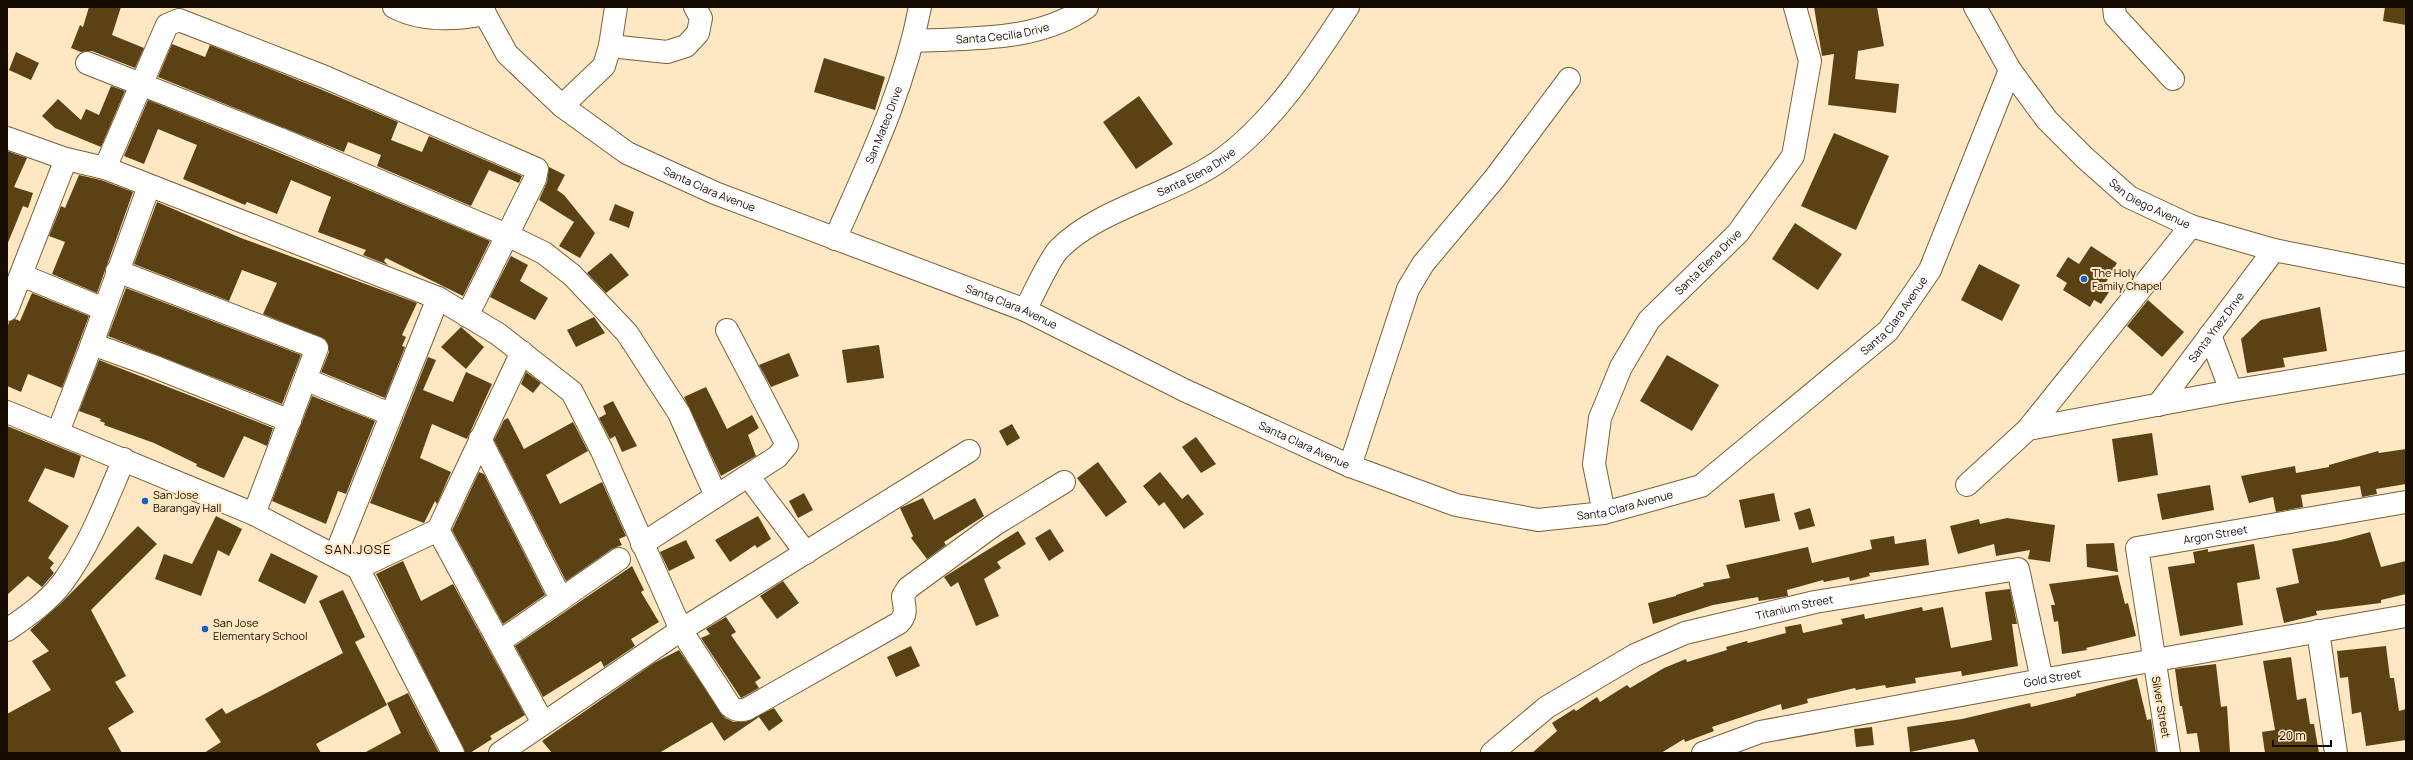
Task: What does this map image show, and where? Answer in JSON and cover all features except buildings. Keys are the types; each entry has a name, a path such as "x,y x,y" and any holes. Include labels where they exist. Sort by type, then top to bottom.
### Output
{"street":[{"path":"394,7 432,18 458,20 484,11"},
{"path":"562,106 604,66 610,46 616,7"},
{"path":"610,46 666,52 686,46 698,33 701,18 695,7"},
{"name":"San Mateo Drive","path":"836,239 895,101 913,42 920,7"},
{"name":"Santa Cecilia Drive","path":"913,42 1016,35 1074,16 1087,7"},
{"name":"Santa Elena Drive","path":"1025,310 1058,250 1084,228 1173,188 1221,160 1258,126 1310,66 1348,7"},
{"name":"Santa Elena Drive","path":"1604,513 1594,464 1600,418 1621,367 1649,320 1738,233 1793,156 1810,61 1795,7"},
{"name":"San Diego Avenue","path":"1975,7 2010,70 2048,120 2085,158 2124,192 2149,207 2191,226 2274,250 2406,276"},
{"path":"2114,7 2115,16 2173,79"},
{"name":"Santa Clara Avenue","path":"484,11 507,54 562,106 627,153 715,193 1025,310 1184,390 1350,466 1463,507 1538,520 1604,513 1701,486 1888,331 1930,270 2010,70"},
{"path":"105,168 166,25 179,20 325,77 537,170 535,179 467,316"},
{"path":"87,63 287,142 507,235 544,253 572,275 627,333 679,413 716,496"},
{"path":"1350,466 1408,289 1423,264 1495,178 1569,79"},
{"path":"7,138 66,159 105,168 438,298 498,334 522,352 572,392 602,451 681,630 730,706 741,711 899,623 904,617 904,596 908,588 994,525 1064,482"},
{"path":"7,308 66,159"},
{"path":"58,432 92,344 117,271 149,186"},
{"path":"1967,485 2028,429 2191,226"},
{"name":"Santa Ynez Drive","path":"2158,405 2274,250"},
{"path":"117,271 317,348 307,380 254,514"},
{"path":"21,275 104,309"},
{"path":"335,556 390,414 438,298"},
{"path":"642,544 777,457 787,445 727,330"},
{"path":"2210,335 2231,391"},
{"path":"92,344 153,366 290,421"},
{"path":"358,568 438,530 522,352"},
{"path":"2028,429 2231,391 2406,362"},
{"path":"307,380 390,414"},
{"path":"7,412 124,459 254,514 358,568 453,753"},
{"path":"480,439 560,599"},
{"path":"500,753 681,630 969,451"},
{"path":"7,630 32,612 62,583 96,524 124,459"},
{"path":"748,476 806,553"},
{"name":"Argon Street","path":"2153,660 2137,548 2406,502"},
{"path":"438,530 543,723"},
{"path":"499,642 619,559"},
{"name":"Titanium Street","path":"1492,753 1547,707 1635,655 1685,633 1815,602 2018,569 2042,680"},
{"name":"Gold Street","path":"1703,753 1760,732 2153,660 2406,616"},
{"path":"2318,631 2336,753"},
{"name":"Silver Street","path":"2153,660 2169,753"}],"place":[{"name":"The Holy Family Chapel","path":"2084,279"},
{"name":"San Jose Barangay Hall","path":"145,501"},
{"name":"San Jose Elementary School","path":"205,629"}],"district":[{"name":"SAN JOSE","path":"358,549"}]}
